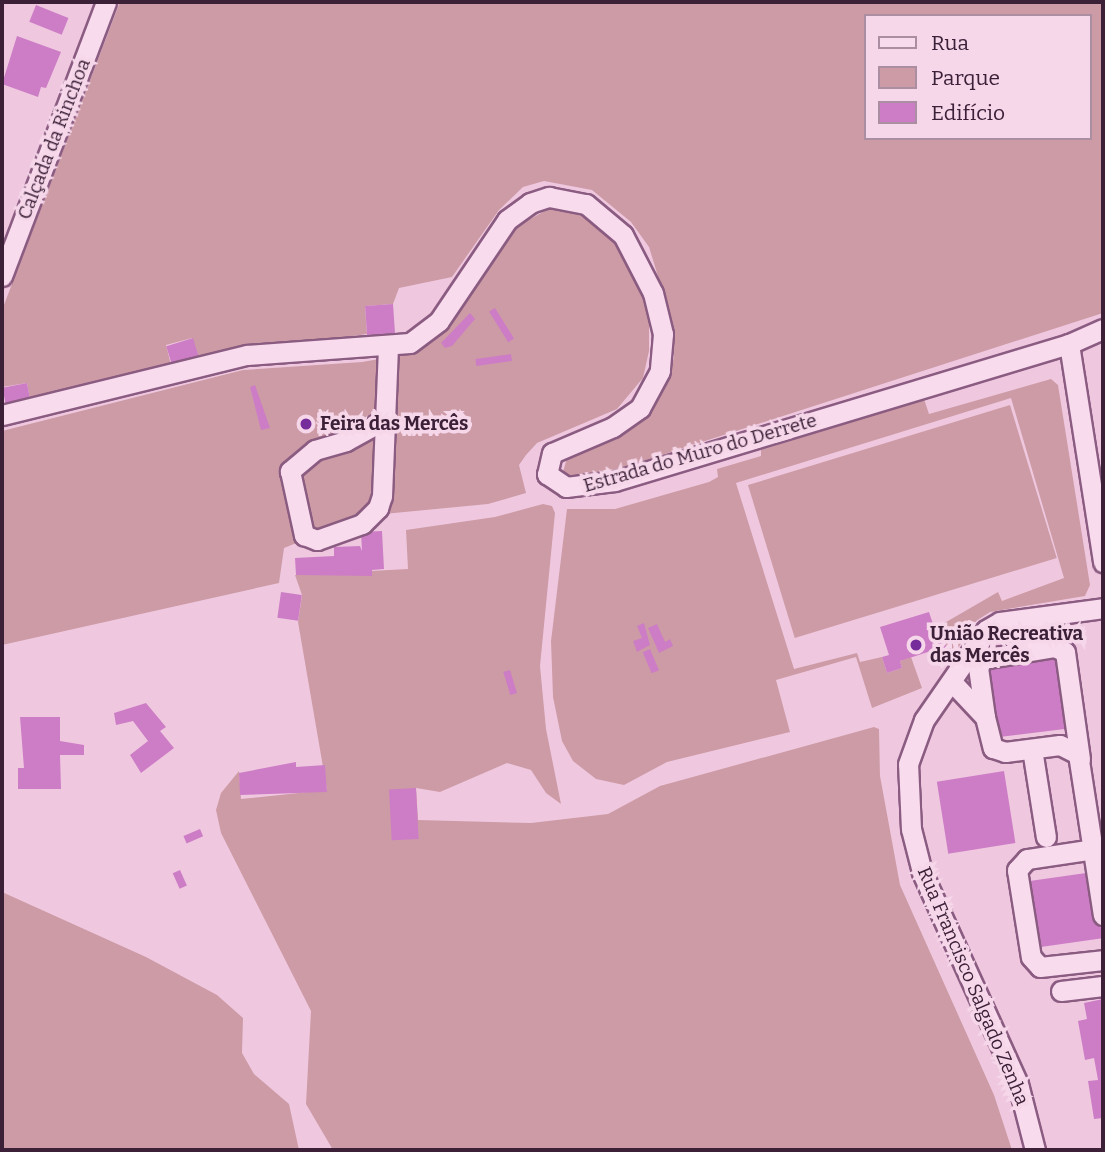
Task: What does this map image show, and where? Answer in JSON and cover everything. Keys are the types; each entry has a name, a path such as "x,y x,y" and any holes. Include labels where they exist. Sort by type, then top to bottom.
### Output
{"street":[{"name":"Calçada da Rinchoa","path":"2,276 106,2"},
{"name":"Estrada do Muro do Derrete","path":"2,415 247,355 410,343 439,321 489,245 518,210 540,199 559,197 593,208 623,235 656,303 663,353 654,388 640,408 613,427 552,453 547,474 557,485 576,489 615,481 1069,344"},
{"path":"1103,329 1069,344 1100,519 1103,562"},
{"path":"384,420 346,441 315,450 290,471 304,535 317,540 371,519 382,496 388,346"},
{"name":"Rua Francisco Salgado Zenha","path":"1035,1150 1021,1093 922,872 911,829 906,782 911,747 982,635 995,624 1103,608"},
{"path":"1080,759 1060,746 1005,752 993,748 978,667 983,659 1055,648 1065,652 1103,915"},
{"path":"952,682 985,716"},
{"path":"1032,748 1046,837"},
{"path":"1094,849 1027,859 1017,870 1031,957 1040,967 1103,960"},
{"path":"1061,991 1103,986"}],"green space":[{"path":"120,2 1103,2 1103,313 609,472 576,479 563,472 567,458 629,430 652,412 668,382 674,356 673,325 649,247 631,222 592,190 544,181 523,187 499,210 452,277 399,288 393,304 365,306 367,334 199,358 192,338 166,345 171,365 30,399 27,383 2,387 2,310"},
{"name":"Feira das Mercês","path":"550,208 591,218 615,243 640,288 649,321 649,351 643,378 617,409 537,443 526,455 519,465 526,493 488,504 363,516 284,548 279,583 2,645 2,431 243,370 362,362 414,353 450,324 516,227"},
{"path":"1051,379 1058,385 1090,585 1085,596 990,612 976,621 954,654 948,653 944,638 938,639 934,629 998,592 1002,601 1064,578 1011,398 736,483 794,669 857,653 860,662 882,657 887,673 902,668 900,661 911,657 922,688 872,708 856,657 776,680 790,732 667,762 624,785 596,779 573,761 562,741 553,697 551,641 567,509 615,509 709,482 718,477 717,469 761,456 761,450 924,399 929,414"},
{"path":"1010,405 1057,558 795,638 748,485"},
{"path":"543,504 552,506 555,513 540,666 546,729 561,804 546,793 531,770 507,763 440,792 416,788 418,820 531,823 608,814 660,786 874,727 879,729 880,776 900,885 994,1095 1012,1150 333,1150 306,1104 311,1011 221,833 216,810 221,793 239,771 241,799 327,790 298,622 302,595 295,575 408,569 406,530 495,517"},
{"path":"2,892 146,957 217,995 243,1018 242,1053 254,1074 289,1104 299,1150 2,1150"}],"building":[{"path":"36,5 68,18 62,35 29,22"},
{"path":"17,36 61,52 46,88 41,87 38,97 2,84"},
{"path":"393,304 395,333 367,335 365,306"},
{"path":"495,308 514,339 508,342 489,312"},
{"path":"470,313 475,319 452,346 445,348 441,343"},
{"path":"193,338 199,358 172,366 166,346"},
{"path":"511,354 512,361 476,366 475,359"},
{"path":"27,383 30,399 6,403 2,388"},
{"path":"255,385 270,428 261,430 250,387"},
{"path":"382,531 384,569 372,570 372,576 296,575 295,558 334,556 334,547 360,546 362,551 361,532"},
{"path":"281,592 302,595 298,621 277,618"},
{"name":"União Recreativa das Mercês","path":"929,612 938,639 944,638 948,653 933,658 931,651 900,661 902,668 887,673 882,657 889,655 880,627"},
{"path":"644,623 650,645 637,652 633,641 642,638 637,626"},
{"path":"657,624 665,642 670,639 673,646 659,653 648,628"},
{"path":"650,649 659,670 652,673 643,652"},
{"path":"1060,658 1069,728 995,737 987,667"},
{"path":"510,670 517,693 510,695 503,672"},
{"path":"146,703 166,727 160,731 174,748 141,773 130,755 148,741 133,721 116,725 114,713"},
{"path":"20,717 60,717 60,741 84,745 84,755 60,755 61,789 18,789 18,768 24,768"},
{"path":"296,762 296,767 325,765 327,792 240,795 239,773"},
{"path":"1004,771 1015,843 948,854 937,782"},
{"path":"416,788 419,839 392,840 389,789"},
{"path":"200,829 203,836 187,843 183,836"},
{"path":"180,870 187,886 180,889 173,873"},
{"path":"1093,872 1102,938 1032,948 1023,882"},
{"path":"1103,999 1103,1118 1094,1119 1088,1081 1098,1080 1094,1058 1085,1060 1078,1021 1087,1019 1084,1003"}],"place":[{"name":"Feira das Mercês","path":"306,424"},
{"name":"União Recreativa das Mercês","path":"916,645"}]}
